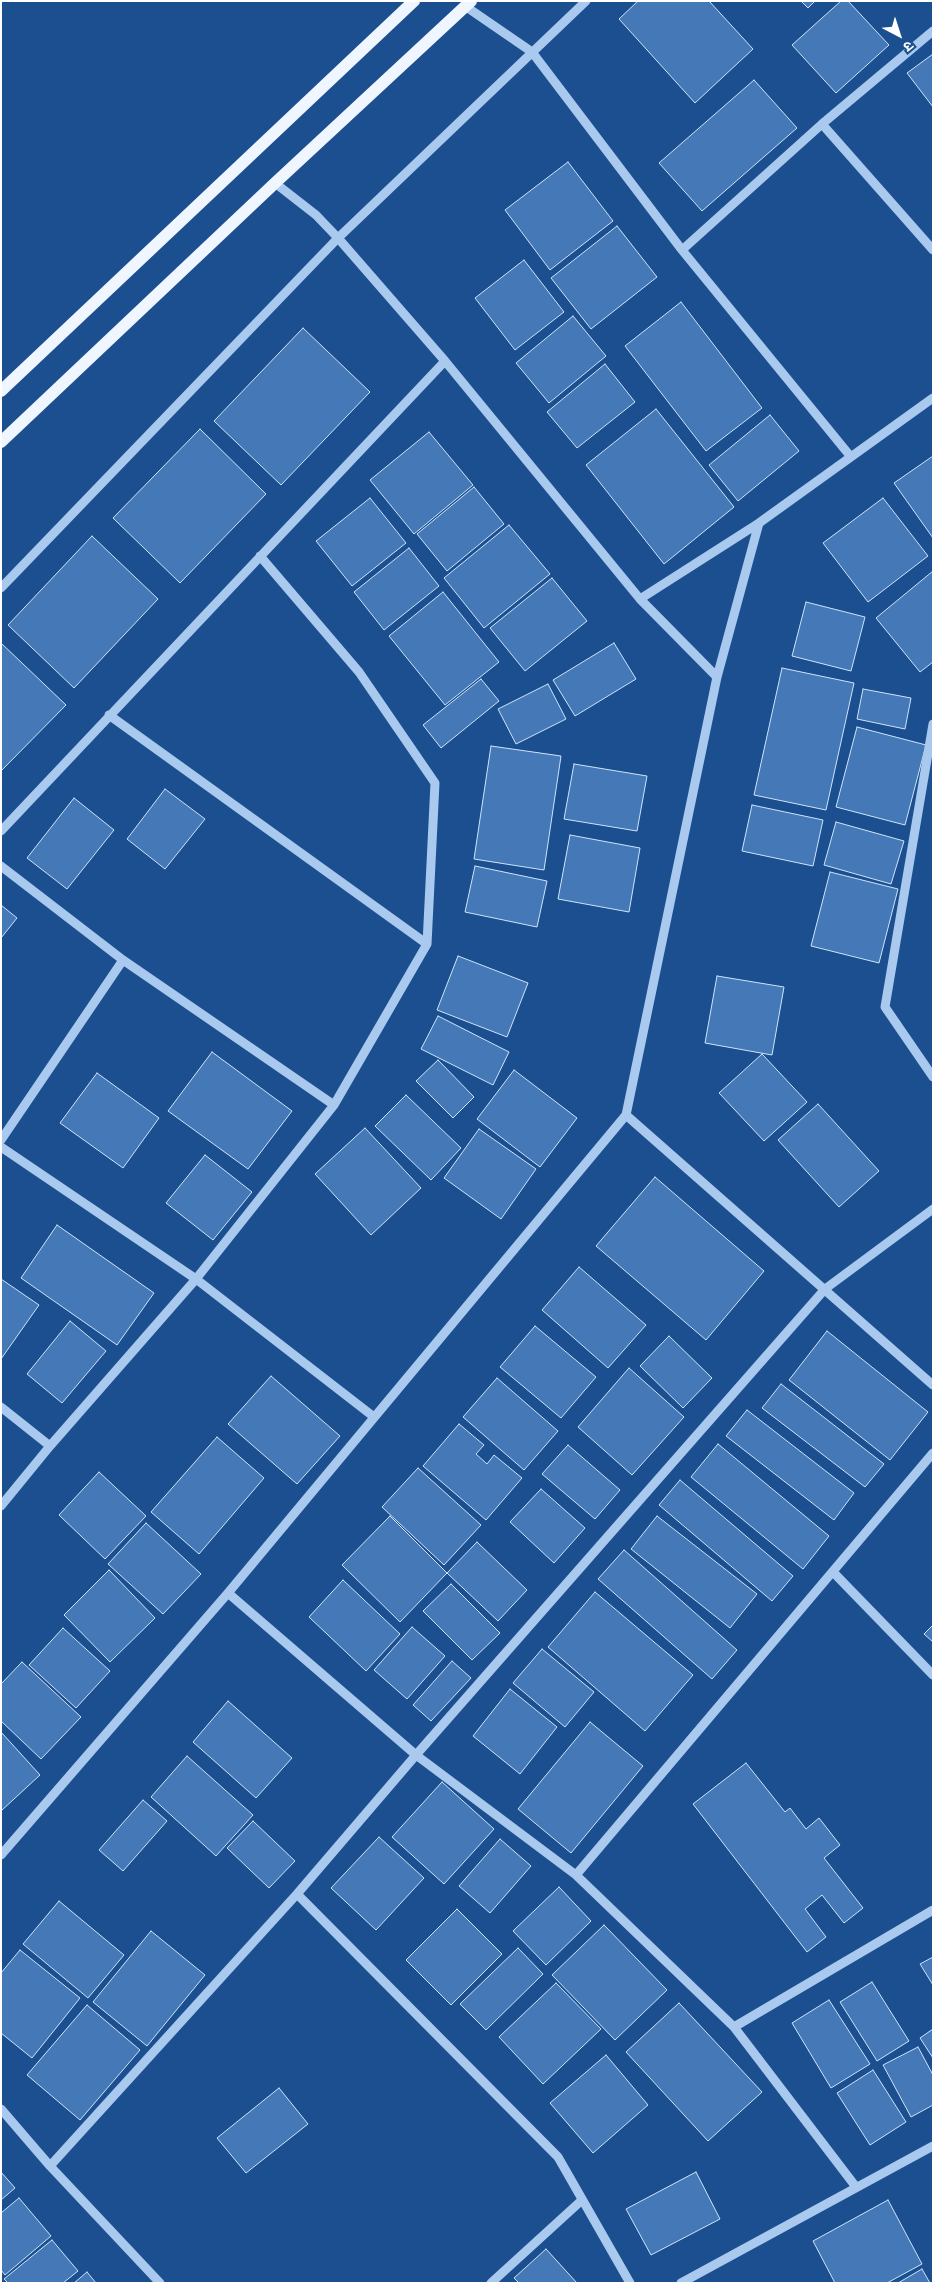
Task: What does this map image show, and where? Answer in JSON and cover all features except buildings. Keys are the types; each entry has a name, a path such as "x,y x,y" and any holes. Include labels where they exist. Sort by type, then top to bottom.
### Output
{"main road":[{"path":"1,391 414,1"},
{"path":"1,442 468,4"}],"street":[{"path":"1,588 338,238 586,1"},
{"path":"468,4 532,52 682,250 851,457"},
{"path":"682,250 822,124 933,31"},
{"path":"822,124 933,250"},
{"path":"275,183 316,215 338,238 444,361 640,599 717,678"},
{"path":"1,831 444,361"},
{"path":"640,599 758,523 933,398"},
{"path":"1,1855 228,1593 626,1115 717,678 758,523"},
{"path":"1,1506 50,1446 196,1279 334,1105 427,944 435,783 359,672 260,556"},
{"path":"109,715 427,944"},
{"path":"933,724 884,1007 933,1077"},
{"path":"1,866 122,960 334,1105"},
{"path":"1,1140 122,960"},
{"path":"626,1115 933,1385"},
{"path":"1,1148 196,1279 374,1417"},
{"path":"50,2166 297,1894 416,1755 825,1289 933,1208"},
{"path":"1,1407 50,1446"},
{"path":"576,1875 933,1453"},
{"path":"833,1572 933,1675"},
{"path":"228,1593 416,1755 576,1875 734,2027 856,2187"},
{"path":"297,1894 558,2157 630,2283"},
{"path":"734,2027 933,1910"},
{"path":"1,2109 50,2166 160,2283"},
{"path":"681,2283 933,2146"},
{"path":"490,2283 582,2200"}]}
